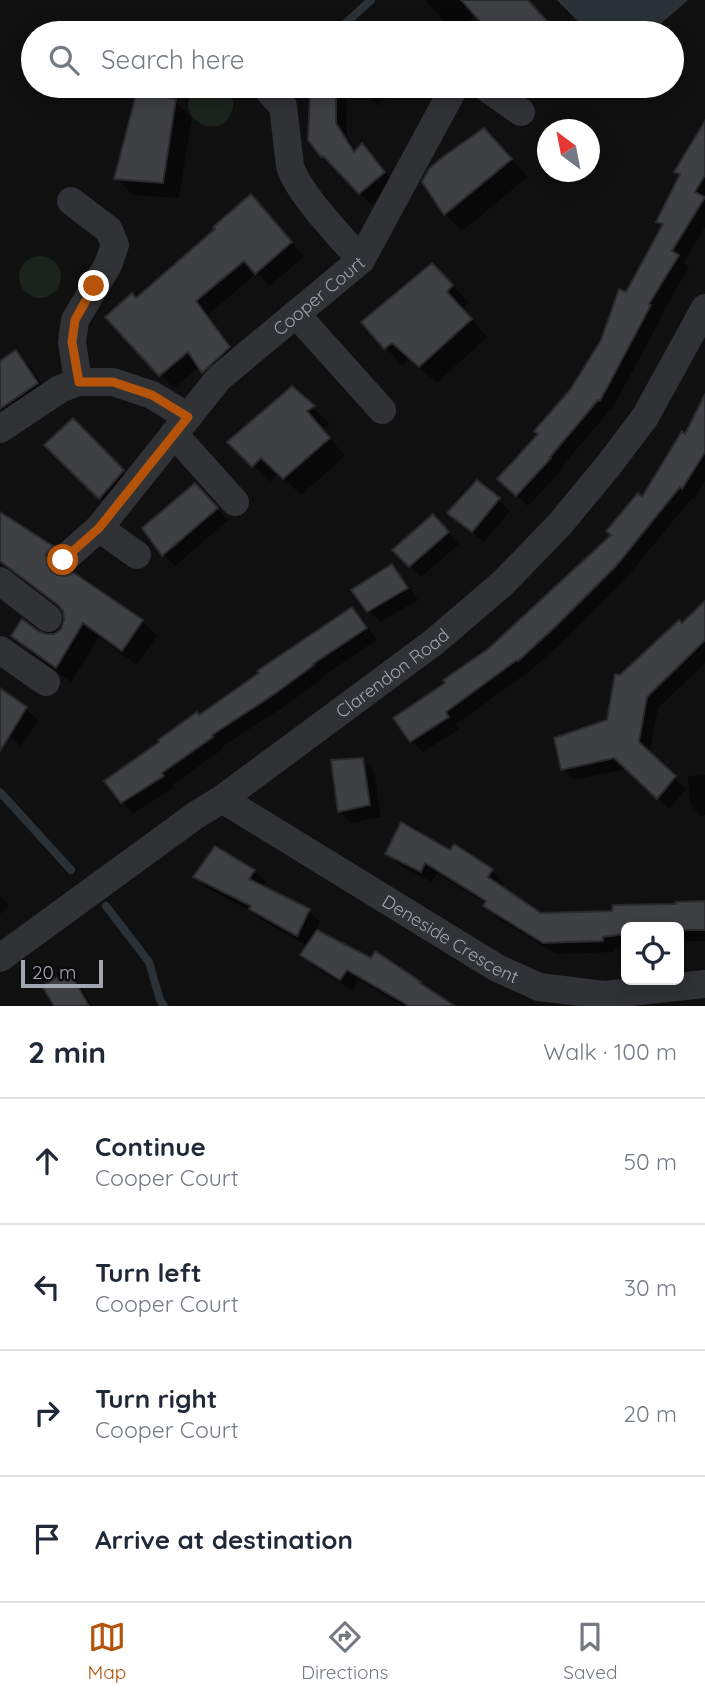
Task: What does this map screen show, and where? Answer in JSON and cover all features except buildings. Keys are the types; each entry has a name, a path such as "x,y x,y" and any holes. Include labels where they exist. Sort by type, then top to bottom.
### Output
{"street":[{"name":"Cooper Court","path":"63,560 99,528 219,378 361,260 293,175 283,106 275,98"},
{"path":"361,260 449,98"},
{"path":"501,98 521,112"},
{"path":"71,201 109,230 115,245 108,265 75,320 72,342 79,382"},
{"name":"Clarendon Road","path":"0,958 196,815 222,799 434,642 503,583 560,524 645,418 705,308"},
{"path":"296,314 382,410"},
{"path":"0,429 60,389 79,382 113,382 152,395 181,425 235,502"},
{"path":"99,528 137,555"},
{"path":"1,583 48,618"},
{"path":"0,650 46,682"},
{"name":"Deneside Crescent","path":"222,799 497,968 539,987 604,995 705,984"}],"shaded area":[{"path":"557,0 688,0 664,21 577,21"},
{"path":"190,98 233,100 232,111 226,121 217,126 198,122 191,115 188,106"},
{"path":"40,256 55,262 61,277 55,292 40,298 25,292 19,277 25,262"}],"waterway":[{"path":"348,21 371,0"},
{"path":"0,792 71,870"},
{"path":"106,906 149,962 164,1006"}],"route":[{"path":"63,560 99,528 188,417 152,395 113,382 79,382 72,342 75,320 94,286"}]}
